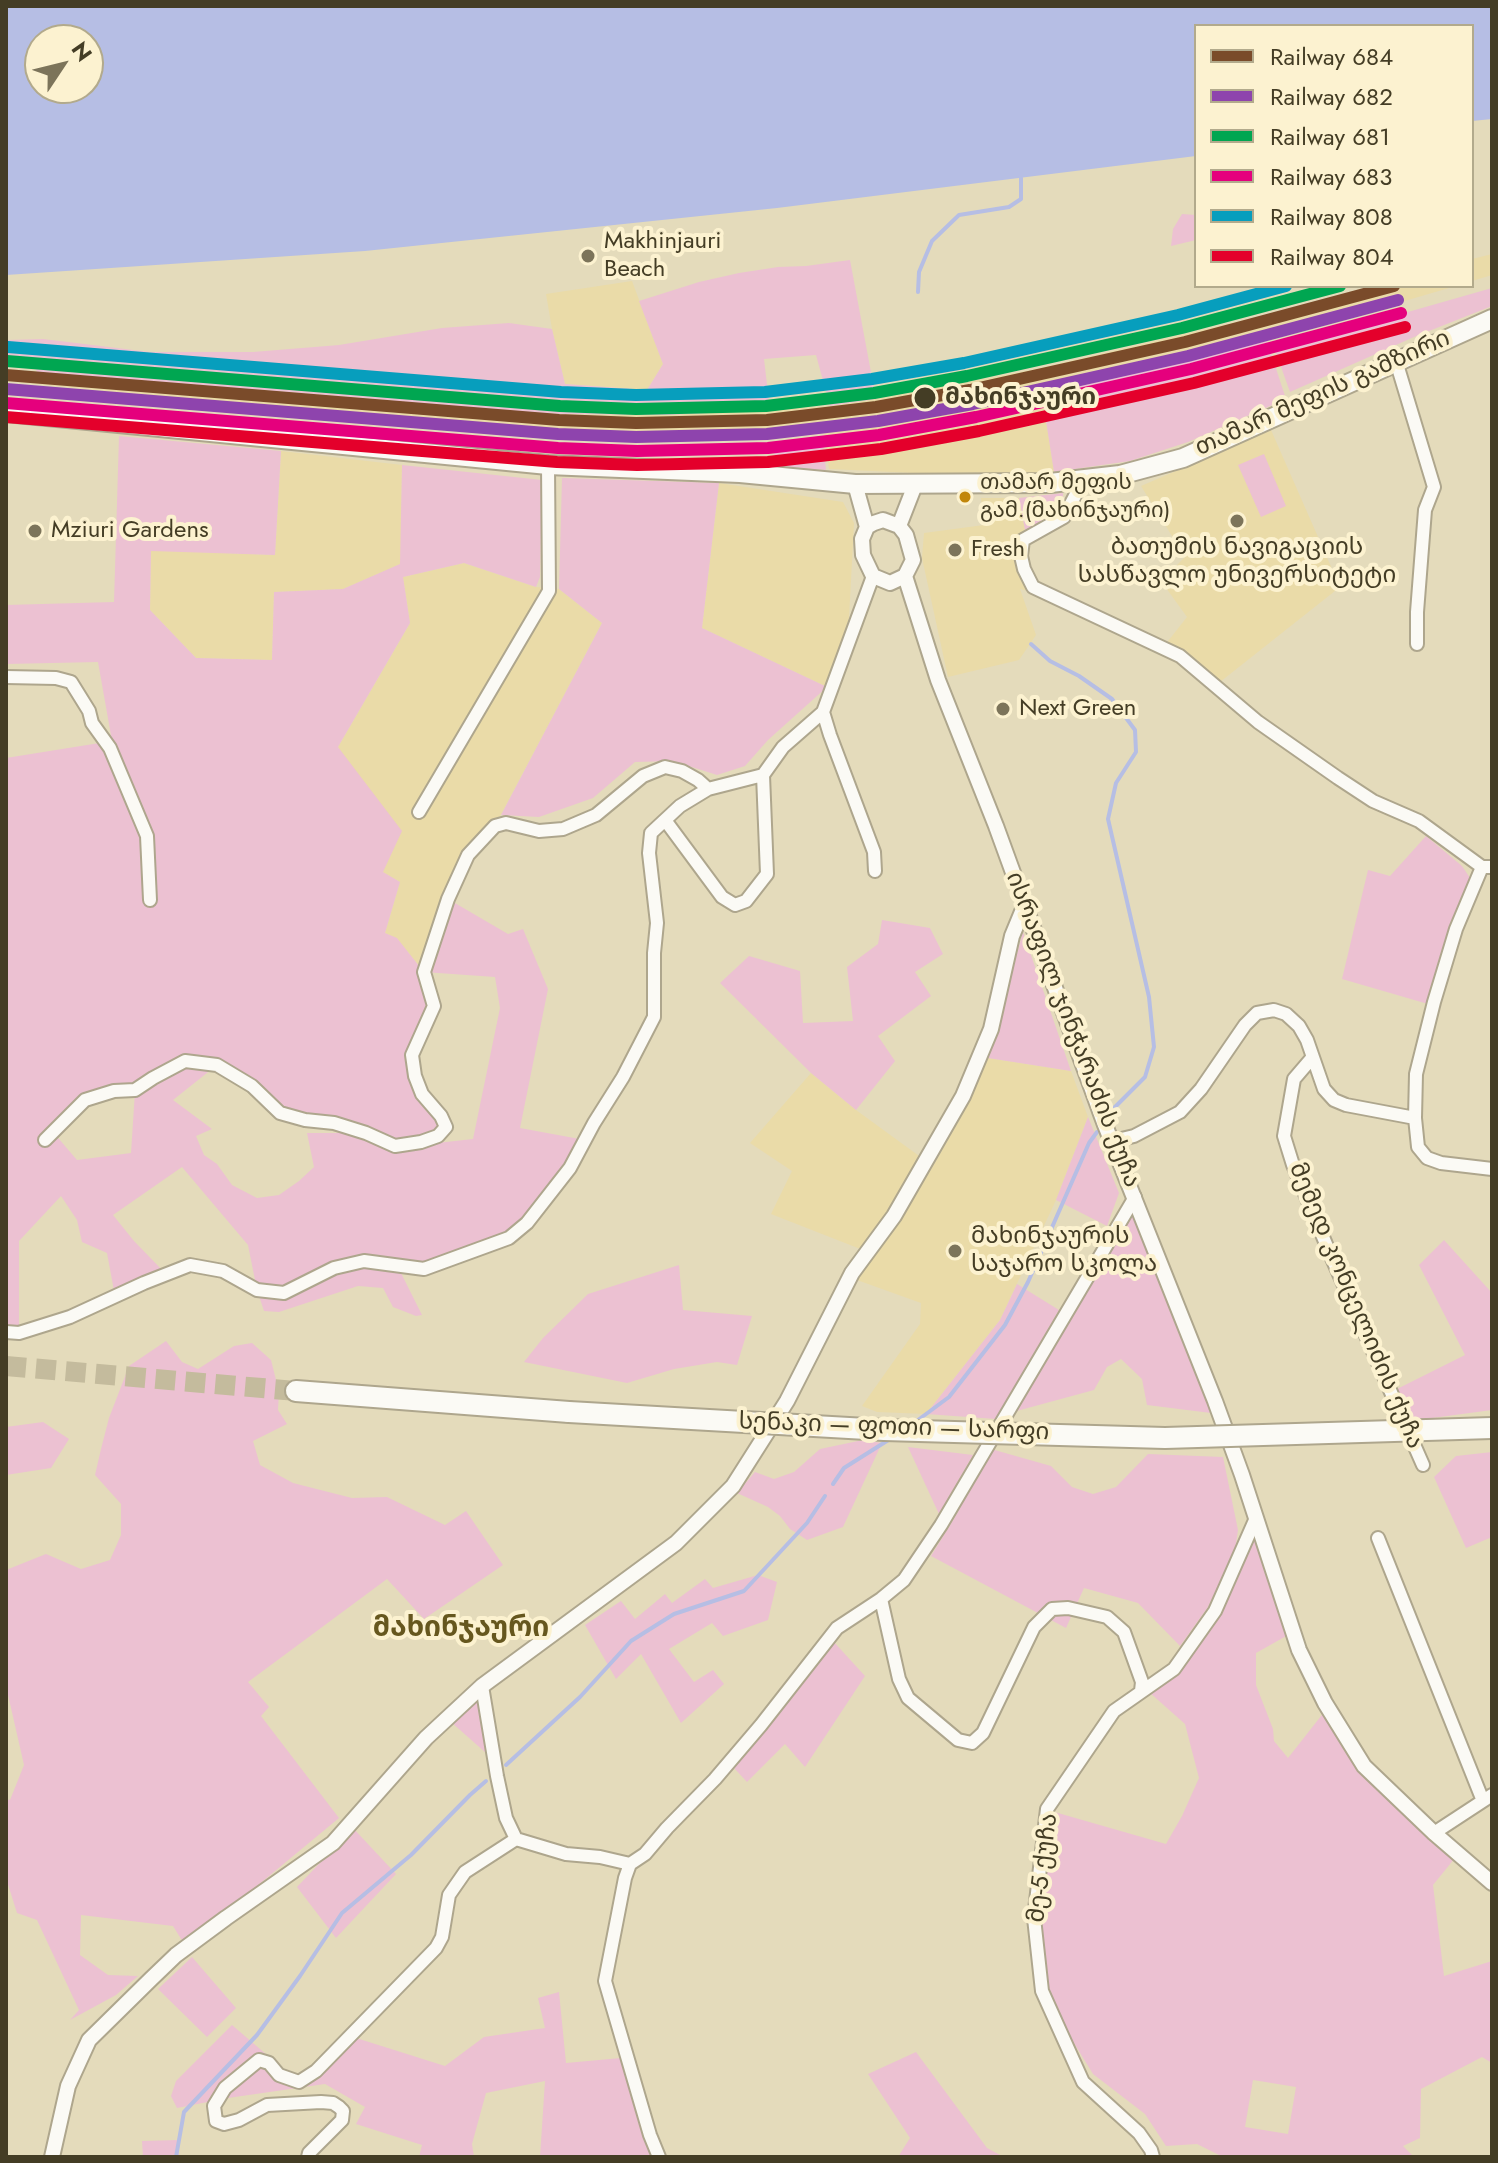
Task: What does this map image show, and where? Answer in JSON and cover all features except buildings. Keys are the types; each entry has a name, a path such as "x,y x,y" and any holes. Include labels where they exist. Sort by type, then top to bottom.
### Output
{"highway":[{"name":"სენაკი — ფოთი — სარფი","path":"296,1391 569,1412 884,1430 1165,1438 1492,1428"}],"main road":[{"name":"თამარ მეფის გამზირი","path":"6,412 548,465 740,473 855,484 1050,483 1120,475 1183,458 1492,319"}],"street":[{"path":"1396,361 1434,487 1425,510 1417,644"},
{"path":"419,812 549,591 548,465"},
{"path":"1079,480 1076,494 1064,517 1023,540 1021,556 1033,587 1180,656 1258,722 1338,778 1373,801 1419,821 1487,867 1456,929 1434,1002 1416,1074 1415,1118 1418,1147 1427,1158 1441,1163 1492,1169"},
{"path":"855,484 867,527 862,539 863,555 873,576 890,583 905,576"},
{"path":"867,527 883,520 899,526 915,485"},
{"name":"ისრაფილ ჯინჭარაძის ქუჩა","path":"899,526 906,535 913,560 905,576 938,680 1215,1401 1299,1650 1325,1703 1364,1766 1492,1883"},
{"path":"665,820 722,897 735,905 746,901 767,874 763,775 783,747 823,712 873,576"},
{"path":"6,677 56,678 71,682 89,711 92,723 110,748 147,836 150,900"},
{"path":"823,712 874,852 875,871"},
{"path":"45,1140 85,1100 114,1091 135,1090 185,1061 217,1065 252,1086 280,1113 334,1123 395,1146 438,1136 446,1127 441,1116 422,1094 412,1055 434,1006 424,972 448,899 474,847 495,826 506,823 539,831 563,829 585,820 596,815 643,776 665,767 682,771 708,789"},
{"path":"6,1332 19,1333 70,1317 190,1265 223,1271 257,1290 284,1293 334,1268 364,1261 424,1269 509,1238 539,1210 570,1168 654,1017 657,923 649,853 651,833 680,806 708,789 763,775"},
{"path":"52,2157 68,2086 89,2040 176,1955 333,1843 426,1738 482,1686 676,1543 733,1486 787,1401 852,1273 894,1216 963,1096 991,1029 1012,936 1024,907"},
{"path":"1113,1141 1134,1136 1180,1112 1201,1089 1245,1025 1257,1013 1274,1010 1286,1014 1299,1026 1324,1089 1334,1100 1415,1118"},
{"name":"მემედ კონცელიძის ქუჩა","path":"1312,1058 1294,1079 1284,1136 1331,1256 1423,1465"},
{"path":"659,2157 605,1981 630,1864 645,1854 715,1779 837,1628 904,1580 941,1525 1135,1197"},
{"name":"მე-5 ქუჩა","path":"1153,2157 1139,2133 1083,2082 1042,1991 1034,1918 1047,1809 1114,1711 1174,1669 1215,1611 1256,1518"},
{"path":"1378,1538 1488,1798 1434,1833"},
{"path":"881,1599 899,1679 908,1698 958,1740 972,1743 983,1733 1034,1627 1052,1609 1068,1608 1107,1617 1124,1632 1142,1682 1141,1691"},
{"path":"482,1686 506,1818 516,1839 566,1854 630,1864"},
{"path":"308,2157 342,2120 343,2111 339,2107 321,2102 267,2105 239,2120 224,2124 216,2121 214,2106 225,2088 259,2060 269,2063 279,2075 299,2082 316,2071 436,1948 442,1937 449,1895 465,1872 516,1839"}],"shaded area":[{"path":"1182,214 1194,215 1194,240 1171,246 1173,229"},
{"path":"1492,254 1492,275 1474,280 1474,258"},
{"path":"850,260 876,399 830,406 816,355 764,359 770,410 667,415 496,411 38,373 32,364 6,361 6,340 43,339 150,352 253,352 339,345 442,328 509,323 552,329 565,384 647,390 663,364 639,301 739,273"},
{"path":"632,281 663,364 647,390 565,384 546,294"},
{"path":"1367,288 1449,288 1267,341 1042,395 1054,472 998,477 829,469 824,431 777,437 642,443 6,381 6,370 559,414 667,415 830,406 1036,369"},
{"path":"1492,288 1492,306 1290,392 1275,350"},
{"path":"1267,341 1286,399 1188,442 1130,461 1054,472 1042,395"},
{"name":"ბათუმის ნავიგაციის სასწავლო უნივერსიტეტი","path":"1271,430 1340,587 1220,682 1165,645 1187,617 1161,581 1185,557 1141,486"},
{"path":"119,436 281,451 275,555 151,551 150,610 196,658 272,660 274,592 343,589 400,564 402,465 542,480 540,577 536,587 464,563 403,577 410,623 338,747 402,831 383,872 400,882 385,933 397,938 423,971 448,899 508,934 523,929 548,989 520,1128 585,1140 509,1238 424,1269 398,1267 422,1315 416,1316 393,1307 383,1288 358,1286 279,1312 264,1311 248,1245 182,1167 113,1215 166,1274 115,1296 107,1253 82,1242 77,1220 61,1196 19,1241 19,1333 6,1332 6,758 112,741 98,662 6,664 6,605 114,602","holes":["424,972 495,977 500,1008 473,1139 437,1143 441,1116 415,1076 412,1055 434,1006","217,1065 280,1113 362,1133 307,1133 314,1167 279,1195 257,1198 232,1185 217,1164 204,1155 196,1136 212,1129 173,1100","135,1091 131,1153 77,1160 53,1132 85,1100"]},
{"path":"823,441 826,470 778,466 772,446"},
{"path":"281,451 402,465 401,564 343,589 274,592 272,660 196,658 150,610 151,550 275,555"},
{"path":"1264,454 1286,506 1261,517 1238,465"},
{"path":"562,478 719,483 702,628 827,687 768,740 745,766 717,775 673,761 635,762 593,798 539,817 501,815 602,623 559,589"},
{"path":"719,483 843,502 854,523 849,618 832,682 827,687 702,628"},
{"path":"1063,493 1063,511 1047,523 1025,530 1019,498"},
{"path":"981,498 1019,498 1025,530 1019,537 1019,554 1029,591 1020,589 1036,635 1019,660 948,677 922,558 924,533 984,525"},
{"path":"464,563 536,587 559,589 602,623 495,826 468,855 424,972 397,939 385,933 400,882 382,872 338,747 410,623 403,577"},
{"path":"1426,836 1462,866 1470,878 1452,924 1428,1004 1342,979 1368,870 1390,876"},
{"path":"882,920 930,928 943,954 915,972 931,996 878,1036 895,1061 856,1110 811,1073 720,983 749,956 800,971 803,1023 853,1021 847,967 878,944"},
{"path":"1023,932 1071,1071 988,1058"},
{"name":"მახინჯაურის საჯარო სკოლა","path":"988,1058 1071,1071 1088,1117 1056,1200 1000,1320 926,1414 877,1412 862,1406 920,1324 921,1303 857,1280 932,1168 970,1101"},
{"path":"811,1073 926,1161 868,1252 771,1214 792,1171 750,1143"},
{"path":"1088,1117 1119,1193 1107,1226 1056,1200"},
{"path":"1134,1210 1211,1413 1147,1405 1142,1379 1121,1359 1107,1367 1094,1390 1013,1412"},
{"path":"1444,1240 1492,1293 1492,1410 1432,1418 1407,1428 1391,1392 1465,1355 1419,1265"},
{"path":"679,1265 683,1310 752,1316 737,1365 717,1362 674,1369 627,1383 524,1362 543,1338 588,1294"},
{"path":"1017,1284 1059,1310 996,1419 926,1414 1000,1320"},
{"path":"166,1341 182,1362 198,1369 234,1346 252,1343 271,1360 279,1392 278,1410 287,1424 253,1441 260,1465 293,1483 352,1498 387,1497 445,1525 466,1511 503,1565 424,1619 387,1579 248,1682 269,1707 261,1716 339,1818 228,1910 183,1942 173,1926 81,1915 80,1955 108,1975 138,1976 116,1995 70,2020 79,2010 37,1920 17,1913 6,1878 6,1799 10,1800 24,1765 6,1686 6,1570 46,1554 81,1569 110,1560 121,1535 121,1504 95,1475 101,1449 129,1366"},
{"path":"43,1422 69,1439 51,1468 6,1475 6,1427"},
{"path":"863,1440 882,1443 843,1527 807,1540 790,1529 768,1507 737,1493 755,1472 774,1479 794,1472 820,1449"},
{"path":"908,1447 973,1455 939,1514"},
{"path":"991,1449 1051,1466 1072,1487 1093,1494 1116,1487 1148,1454 1223,1457 1238,1530 1235,1550 1208,1607 1180,1646 1138,1603 1084,1588 1066,1628 931,1556"},
{"path":"1492,1452 1492,1537 1466,1548 1434,1477 1456,1456"},
{"path":"1254,1533 1288,1635 1256,1653 1256,1685 1273,1729 1274,1741 1288,1758 1325,1711 1455,1858 1433,1885 1444,1976 1492,1961 1492,2063 1482,2057 1421,2089 1420,2138 1403,2146 1414,2157 1223,2157 1197,2144 1166,2146 1145,2114 1093,2074 1042,1991 1039,1918 1051,1811 1166,1844 1199,1778 1185,1724 1149,1692 1182,1670 1222,1614","holes":["1253,2080 1296,2087 1288,2134 1245,2127"]},
{"path":"758,1575 777,1582 768,1620 723,1636 712,1623 669,1649 694,1682 713,1670 724,1684 681,1723 641,1654 616,1679 585,1625 621,1601 635,1619 665,1594 672,1603 705,1579 713,1588"},
{"path":"833,1641 865,1676 805,1767 785,1744 747,1782 734,1768"},
{"path":"478,1701 486,1753 451,1722"},
{"path":"353,1828 396,1874 336,1938 297,1887"},
{"path":"192,1957 236,2008 207,2037 158,1989"},
{"path":"559,1992 566,2063 621,2058 653,2157 540,2157 545,2081 486,2093 472,2144 474,2157 419,2157 422,2145 356,2124 365,2107 325,2084 177,2108 171,2096 176,2081 232,2025 295,2079 317,2078 353,2037 445,2066 484,2037 545,2028 538,1998"},
{"path":"916,2052 987,2148 1004,2157 898,2157 910,2138 868,2074"},
{"path":"178,2140 179,2157 143,2157 142,2141"}],"water":[{"path":"6,6 1492,6 1492,119 1474,121 1474,24 1194,24 1194,156 777,208 365,251 6,275"}],"waterway":[{"path":"918,292 919,272 932,241 959,215 1009,207 1021,199 1021,178"},
{"path":"1031,644 1050,661 1112,699 1135,730 1136,752 1116,783 1108,819 1149,997 1154,1047 1145,1077 1112,1110"},
{"path":"914,1423 949,1397 1005,1325 1028,1282 1089,1143 1097,1132"},
{"path":"833,1484 844,1468 890,1439"},
{"path":"506,1765 580,1697 631,1641 674,1614 744,1591 807,1523 825,1496"},
{"path":"176,2157 184,2112 257,2035 342,1913 411,1855 486,1781"}],"tunnel":[{"path":"6,1366 296,1391"}],"rail line":[{"name":"808","path":"8,347 561,392 636,395 765,392 872,379 964,363 1178,315 1279,288"},
{"name":"681","path":"7,361 560,406 636,409 766,406 874,393 967,376 1182,328 1332,288"},
{"name":"684","path":"6,375 559,420 636,423 767,420 876,407 970,390 1185,342 1387,288"},
{"name":"682","path":"6,389 558,434 636,437 767,434 878,421 973,404 1188,356 1398,300"},
{"name":"683","path":"6,403 558,448 637,451 768,448 879,435 976,417 1191,369 1401,313"},
{"name":"804","path":"6,417 557,462 637,465 768,462 881,449 979,431 1194,383 1405,327"}],"place":[{"name":"Makhinjauri Beach","path":"588,256"},
{"name":"მახინჯაური","path":"925,398"},
{"name":"თამარ მეფის გამ.(მახინჯაური)","path":"965,497"},
{"name":"ბათუმის ნავიგაციის სასწავლო უნივერსიტეტი","path":"1237,521"},
{"name":"Mziuri Gardens","path":"35,531"},
{"name":"Fresh","path":"955,550"},
{"name":"Next Green","path":"1003,709"},
{"name":"მახინჯაურის საჯარო სკოლა","path":"955,1251"}],"district":[{"name":"მახინჯაური","path":"461,1629"}]}
